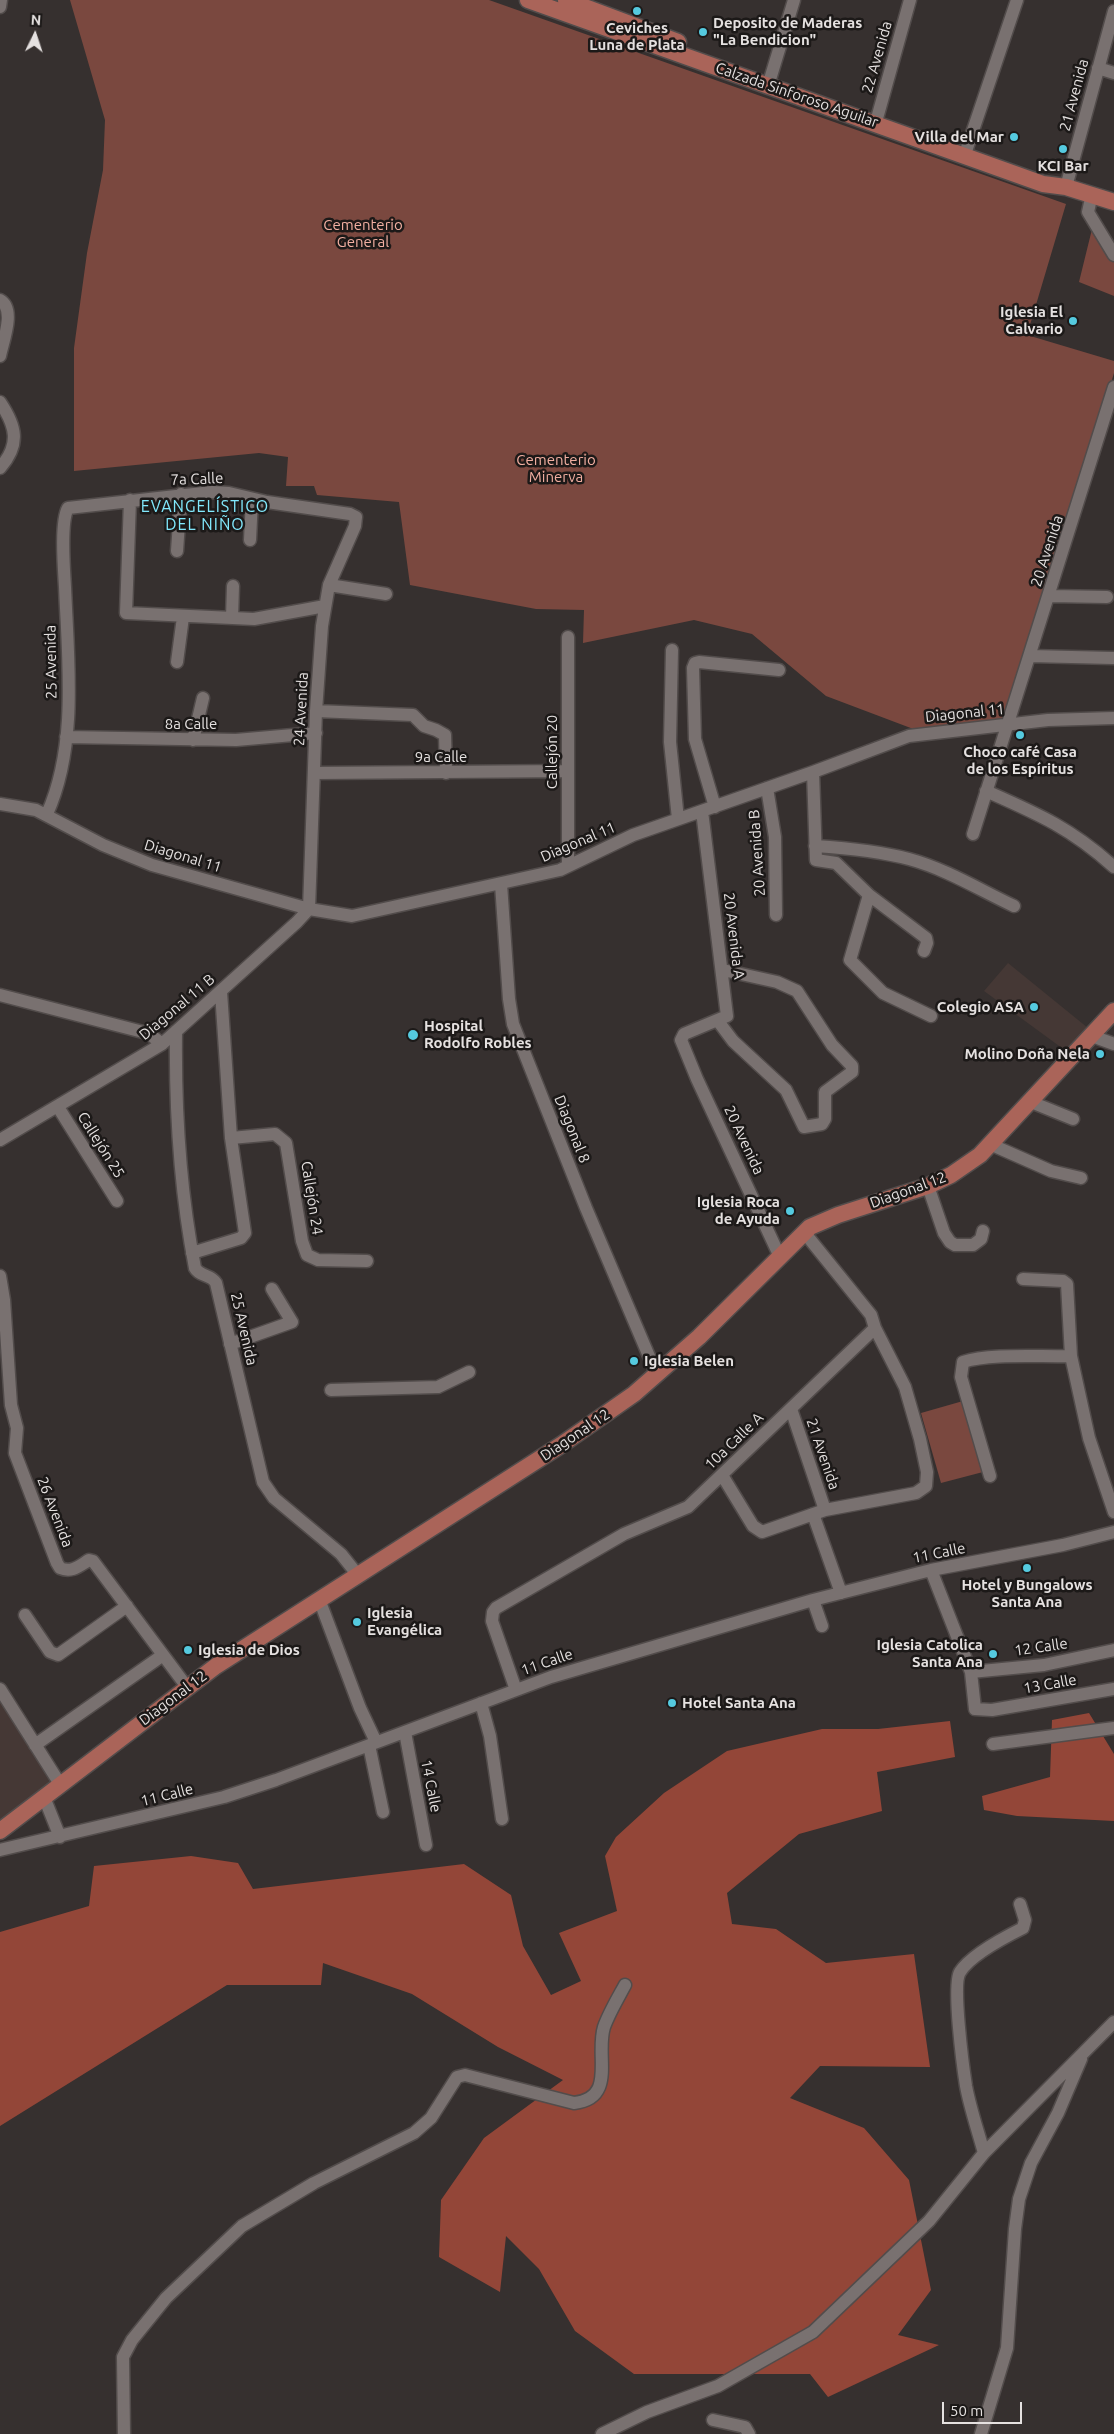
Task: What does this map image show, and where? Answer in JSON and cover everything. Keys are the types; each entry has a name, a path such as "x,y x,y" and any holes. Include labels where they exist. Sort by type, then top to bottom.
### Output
{"main road":[{"name":"Calzada Sinforoso Aguilar","path":"528,0 569,4 770,82 966,149 1044,184 1066,186 1114,202"},
{"name":"Diagonal 12","path":"0,1831 187,1687 357,1574 569,1440 634,1394 731,1307 804,1232 817,1223 838,1214 928,1186 964,1167 992,1145 1114,1011"}],"street":[{"path":"0,6 1,0"},
{"path":"770,82 794,0"},
{"name":"22 Avenida","path":"877,118 910,0"},
{"path":"966,149 1017,0"},
{"name":"21 Avenida","path":"1066,186 1114,11"},
{"path":"1098,68 1114,73"},
{"path":"1092,194 1088,212 1114,255"},
{"path":"0,356 8,314 3,302"},
{"name":"20 Avenida","path":"973,834 1006,724 1050,596 1114,387"},
{"path":"0,402 15,430 11,452 0,468"},
{"name":"7a Calle","path":"68,508 181,494 229,493 252,499 346,513 356,518"},
{"path":"177,551 181,494"},
{"path":"250,540 252,499"},
{"path":"130,500 126,613 182,617 264,618 325,606"},
{"name":"25 Avenida","path":"47,814 54,798 66,737 70,680 64,553 68,508"},
{"name":"24 Avenida","path":"309,909 316,711 325,606 329,585 355,526 356,518"},
{"path":"329,585 386,594"},
{"path":"232,586 232,618"},
{"path":"1050,596 1107,596"},
{"path":"177,662 182,617"},
{"name":"Callejón 20","path":"568,637 568,866"},
{"path":"672,650 670,742 678,819"},
{"path":"1030,656 1113,658"},
{"path":"715,806 695,739 693,668 695,663 779,670"},
{"path":"193,740 203,698"},
{"path":"316,711 413,715 424,726 445,735 446,773"},
{"name":"Diagonal 11","path":"0,804 26,807 47,814 126,855 309,909 339,915 362,915 501,884 568,866 633,835 909,736 1006,724 1114,718"},
{"name":"8a Calle","path":"66,737 193,740 261,738 316,733"},
{"name":"9a Calle","path":"315,772 446,773 568,771"},
{"path":"813,772 814,846 816,860 836,863 869,895 926,938 927,943 924,951"},
{"name":"20 Avenida B","path":"767,788 775,845 776,915"},
{"path":"986,791 1061,826 1078,836 1114,867"},
{"name":"20 Avenida A","path":"702,811 723,970 727,1016 718,1021"},
{"path":"814,846 878,853 911,859 937,869 1014,906"},
{"name":"Diagonal 8","path":"501,884 509,999 515,1030 586,1208 657,1375"},
{"path":"869,895 850,960 883,993 931,1016"},
{"name":"Diagonal 11 B","path":"0,1140 162,1044 221,992 309,909"},
{"path":"718,1021 733,1041 786,1090 804,1127 822,1124 824,1119 825,1092 852,1072 852,1066 832,1045 797,991 777,982 723,970"},
{"path":"192,1253 245,1235 231,1138 221,992"},
{"path":"0,995 143,1032 158,1039 162,1044"},
{"name":"20 Avenida","path":"718,1021 682,1035 681,1040 697,1079 780,1257"},
{"name":"25 Avenida","path":"176,1031 180,1144 192,1253 197,1272 213,1278 216,1283 266,1488 274,1498 341,1554 357,1574"},
{"path":"1092,1036 1114,1044"},
{"path":"1031,1102 1073,1118"},
{"name":"Callejón 25","path":"58,1107 117,1201"},
{"name":"Callejón 24","path":"231,1138 275,1134 286,1142 302,1241 307,1255 318,1260 367,1261"},
{"path":"992,1145 1051,1171 1081,1178"},
{"path":"928,1186 944,1233 950,1242 955,1245 972,1245 981,1239 983,1231"},
{"path":"722,1475 759,1532 825,1510 916,1493 926,1486 927,1472 922,1447 905,1387 868,1310 835,1273 804,1232"},
{"name":"26 Avenida","path":"0,1276 11,1405 17,1428 14,1453 60,1568 72,1570 88,1560 93,1561 187,1687"},
{"path":"1023,1279 1063,1281 1067,1284 1071,1356 1089,1438 1114,1512"},
{"path":"230,1344 292,1322 272,1289"},
{"name":"10a Calle A","path":"516,1690 492,1621 493,1612 499,1605 624,1534 684,1510 875,1328"},
{"path":"990,1476 961,1376 963,1362 974,1358 993,1356 1071,1356"},
{"path":"331,1390 438,1387 469,1372"},
{"name":"21 Avenida","path":"791,1409 825,1510"},
{"path":"812,1514 841,1592"},
{"name":"11 Calle","path":"0,1850 224,1797 276,1780 516,1690 594,1663 841,1592 931,1570 1063,1545 1114,1532"},
{"path":"931,1570 971,1672"},
{"path":"319,1599 373,1743 383,1812"},
{"path":"813,1600 822,1626"},
{"path":"25,1615 50,1652 58,1655 127,1606"},
{"name":"12 Calle","path":"971,1672 1044,1665 1114,1650"},
{"path":"35,1745 163,1655"},
{"name":"13 Calle","path":"971,1672 975,1709 992,1710 1114,1689"},
{"path":"0,1689 60,1784"},
{"path":"481,1703 490,1736 502,1819"},
{"path":"993,1744 1114,1728"},
{"name":"14 Calle","path":"405,1732 426,1845"},
{"path":"44,1796 60,1837"},
{"path":"984,2153 966,2085 956,1996 956,1978 961,1970 975,1958 1023,1928 1025,1920 1020,1904"},
{"path":"124,2434 123,2357 132,2340 166,2298 201,2267 218,2246 242,2226 314,2183 414,2133 431,2118 457,2077 465,2075 574,2103 592,2098 600,2088 602,2080 601,2042 604,2026 625,1985"},
{"path":"602,2434 647,2412 718,2386 813,2332 929,2221 984,2153 1114,2022"},
{"path":"981,2434 1007,2348 1015,2229 1019,2199 1031,2163 1058,2113 1084,2052"},
{"path":"713,2420 745,2427 749,2434"}],"shaded area":[{"name":"Colegio ASA","path":"1008,963 1088,1028 1066,1051 984,991"},
{"path":"0,1697 53,1780 0,1824"},
{"path":"1089,1713 1114,1754 1114,1821 1017,1816 984,1810 982,1796 1050,1777 1052,1720"},
{"path":"950,1721 955,1757 877,1772 882,1811 799,1834 727,1893 732,1924 776,1929 826,1963 914,1954 930,2067 820,2066 790,2098 864,2128 909,2180 931,2290 898,2335 939,2345 828,2397 810,2374 634,2374 575,2331 539,2269 506,2236 500,2292 439,2257 441,2200 484,2138 563,2080 498,2047 412,1994 323,1963 321,1985 227,1985 0,2126 0,1932 89,1906 94,1866 191,1856 238,1863 253,1889 464,1864 511,1895 523,1946 551,1995 581,1981 559,1933 617,1911 605,1856 616,1837 664,1793 727,1751 822,1729 878,1729"}],"green space":[{"name":"Cementerio General","path":"70,0 489,0 1066,204 1027,335 1114,361 1114,373 1048,593 1007,719 916,730 826,696 752,634 694,620 583,643 584,610 536,609 410,585 399,502 317,495 314,486 286,486 288,457 259,453 74,471 74,348 87,253 103,170 105,120"},
{"path":"1094,221 1114,255 1114,296 1079,282"},
{"path":"963,1401 983,1472 941,1483 921,1413"}],"place":[{"name":"Ceviches Luna de Plata","path":"637,11"},
{"name":"Deposito de Maderas \"La Bendicion\"","path":"703,32"},
{"name":"Villa del Mar","path":"1014,137"},
{"name":"KCI Bar","path":"1063,149"},
{"name":"Iglesia El Calvario","path":"1073,321"},
{"name":"Choco café Casa de los Espíritus","path":"1020,735"},
{"name":"Colegio ASA","path":"1034,1007"},
{"name":"Hospital Rodolfo Robles","path":"413,1035"},
{"name":"Molino Doña Nela","path":"1100,1054"},
{"name":"Iglesia Roca de Ayuda","path":"790,1211"},
{"name":"Iglesia Belen","path":"634,1361"},
{"name":"Hotel y Bungalows Santa Ana","path":"1027,1568"},
{"name":"Iglesia Evangélica","path":"357,1622"},
{"name":"Iglesia de Dios","path":"188,1650"},
{"name":"Iglesia Catolica Santa Ana","path":"993,1654"},
{"name":"Hotel Santa Ana","path":"672,1703"}],"district":[{"name":"EVANGELÍSTICO DEL NIÑO","path":"205,516"}],"park label":[{"name":"Cementerio Minerva","path":"556,468"}]}
